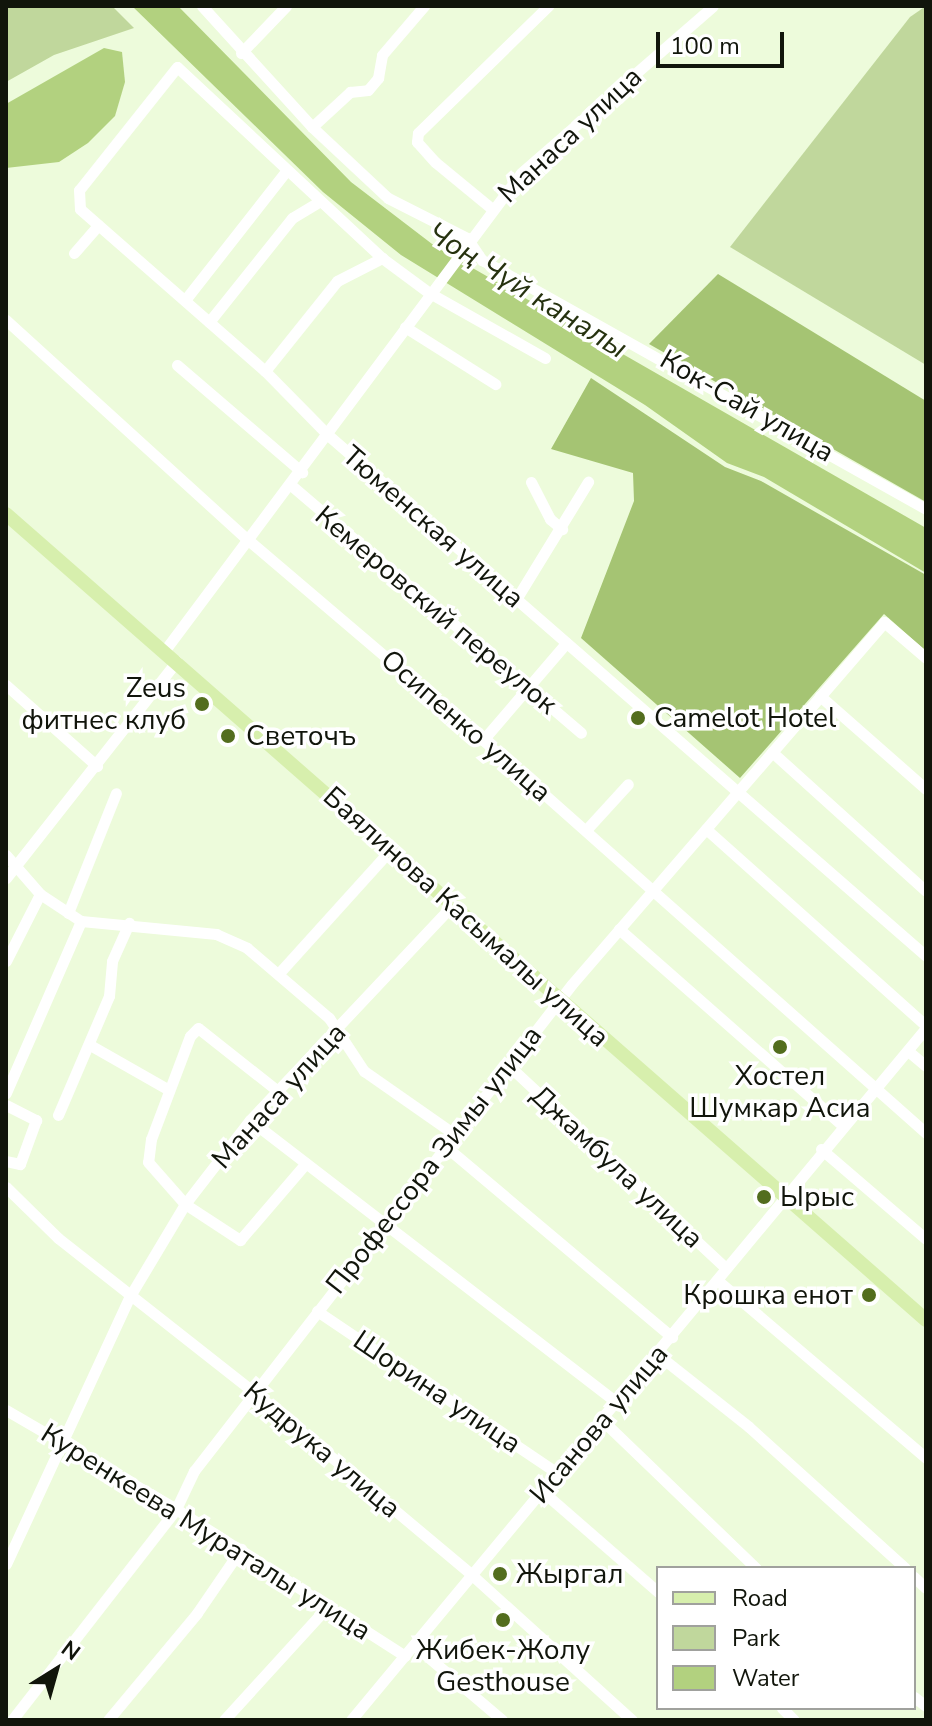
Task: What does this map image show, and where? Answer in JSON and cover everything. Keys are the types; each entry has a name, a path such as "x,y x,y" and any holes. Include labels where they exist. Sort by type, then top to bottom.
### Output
{"main road":[{"name":"Баялинова Касымалы улица","path":"6,514 165,650 452,906 926,1320"}],"street":[{"name":"Кок-Сай улица","path":"202,6 241,53 312,127 388,198 467,238 482,260 926,509"},
{"path":"241,53 286,6"},
{"path":"312,127 350,92 368,90 378,78 382,55 424,6"},
{"path":"491,208 435,162 417,142 418,133 548,6"},
{"name":"Манаса улица","path":"430,288 521,173 713,6"},
{"name":"Тюменская улица","path":"287,170 177,67 79,190 80,209 265,371 328,435 515,601 740,789 926,956"},
{"path":"185,300 287,170 382,258 545,358"},
{"path":"209,322 292,218 320,201"},
{"path":"74,253 98,225"},
{"path":"265,371 337,281 382,258"},
{"path":"165,650 247,539 292,486 430,288"},
{"name":"Осипенко улица","path":"6,320 247,539 586,830 926,1133"},
{"path":"405,327 495,384"},
{"name":"Кемеровский переулок","path":"177,365 302,472"},
{"path":"531,482 550,519 562,529"},
{"path":"515,601 562,529 588,482"},
{"name":"Кемеровский переулок","path":"292,486 581,733"},
{"name":"Профессора Зимы улица","path":"12,1720 176,1509 194,1471 384,1223 559,999 653,889 884,622 926,658"},
{"path":"483,740 566,643"},
{"path":"6,878 177,661"},
{"path":"6,685 97,766"},
{"path":"820,696 926,789"},
{"path":"772,752 926,891"},
{"path":"586,830 628,784"},
{"path":"68,913 116,793"},
{"name":"Исанова улица","path":"351,1720 672,1337 821,1149 878,1089 926,1027 706,829"},
{"path":"280,972 391,849"},
{"path":"6,855 40,894 81,921 129,923 216,934 280,972 329,1018 336,1033 364,1071 454,1134"},
{"path":"6,961 40,894"},
{"name":"Манаса улица","path":"6,1564 64,1445 130,1296 185,1204 250,1120 336,1033 452,906"},
{"path":"6,1093 81,921"},
{"path":"58,1115 109,996 112,961 129,923"},
{"path":"619,929 842,1125"},
{"path":"279,1092 198,1028 190,1036 169,1090 148,1162 185,1204 240,1240 306,1163"},
{"path":"90,1045 169,1090"},
{"path":"908,1051 926,1066"},
{"name":"Джамбула улица","path":"508,1065 726,1268"},
{"path":"6,1105 36,1120 20,1164 6,1161"},
{"path":"250,1120 616,1402"},
{"path":"445,1146 672,1337"},
{"path":"821,1149 926,1239"},
{"name":"Кудрука улица","path":"6,1187 130,1296 254,1392 473,1576 632,1720"},
{"name":"Джамбула улица","path":"717,1280 926,1458"},
{"name":"Шорина улица","path":"317,1311 556,1472"},
{"path":"657,1354 749,1427 903,1566"},
{"name":"Куренкеева Мураталы улица","path":"6,1410 241,1549 405,1656"},
{"path":"602,1420 754,1566"},
{"path":"542,1491 656,1590"},
{"path":"108,1720 197,1613 241,1549"},
{"path":"224,1720 329,1605"},
{"path":"414,1645 502,1720"}],"green space":[{"path":"6,6 112,6 134,28 54,55 6,82"},
{"path":"926,6 926,365 730,247 910,17"}],"shaded area":[{"path":"718,274 926,401 926,502 649,344"},
{"path":"591,378 725,467 761,481 926,575 926,651 884,614 740,778 581,638 634,501 633,473 551,449"}],"water":[{"path":"132,6 178,6 351,182 436,247 926,528 926,573 764,477 727,463 645,405 401,255 323,192"},
{"path":"104,48 122,52 125,82 115,116 88,143 59,162 6,168 6,104"}],"place":[{"name":"Zeus фитнес клуб","path":"202,704"},
{"name":"Camelot Hotel","path":"638,718"},
{"name":"Светочъ","path":"228,736"},
{"name":"Хостел Шумкар Асиа","path":"780,1047"},
{"name":"Ырыс","path":"764,1197"},
{"name":"Крошка енот","path":"869,1295"},
{"name":"Жыргал","path":"500,1574"},
{"name":"Жибек-Жолу Gesthouse","path":"503,1620"}],"water label":[{"name":"Чоң Чүй каналы","path":"527,291"}]}
